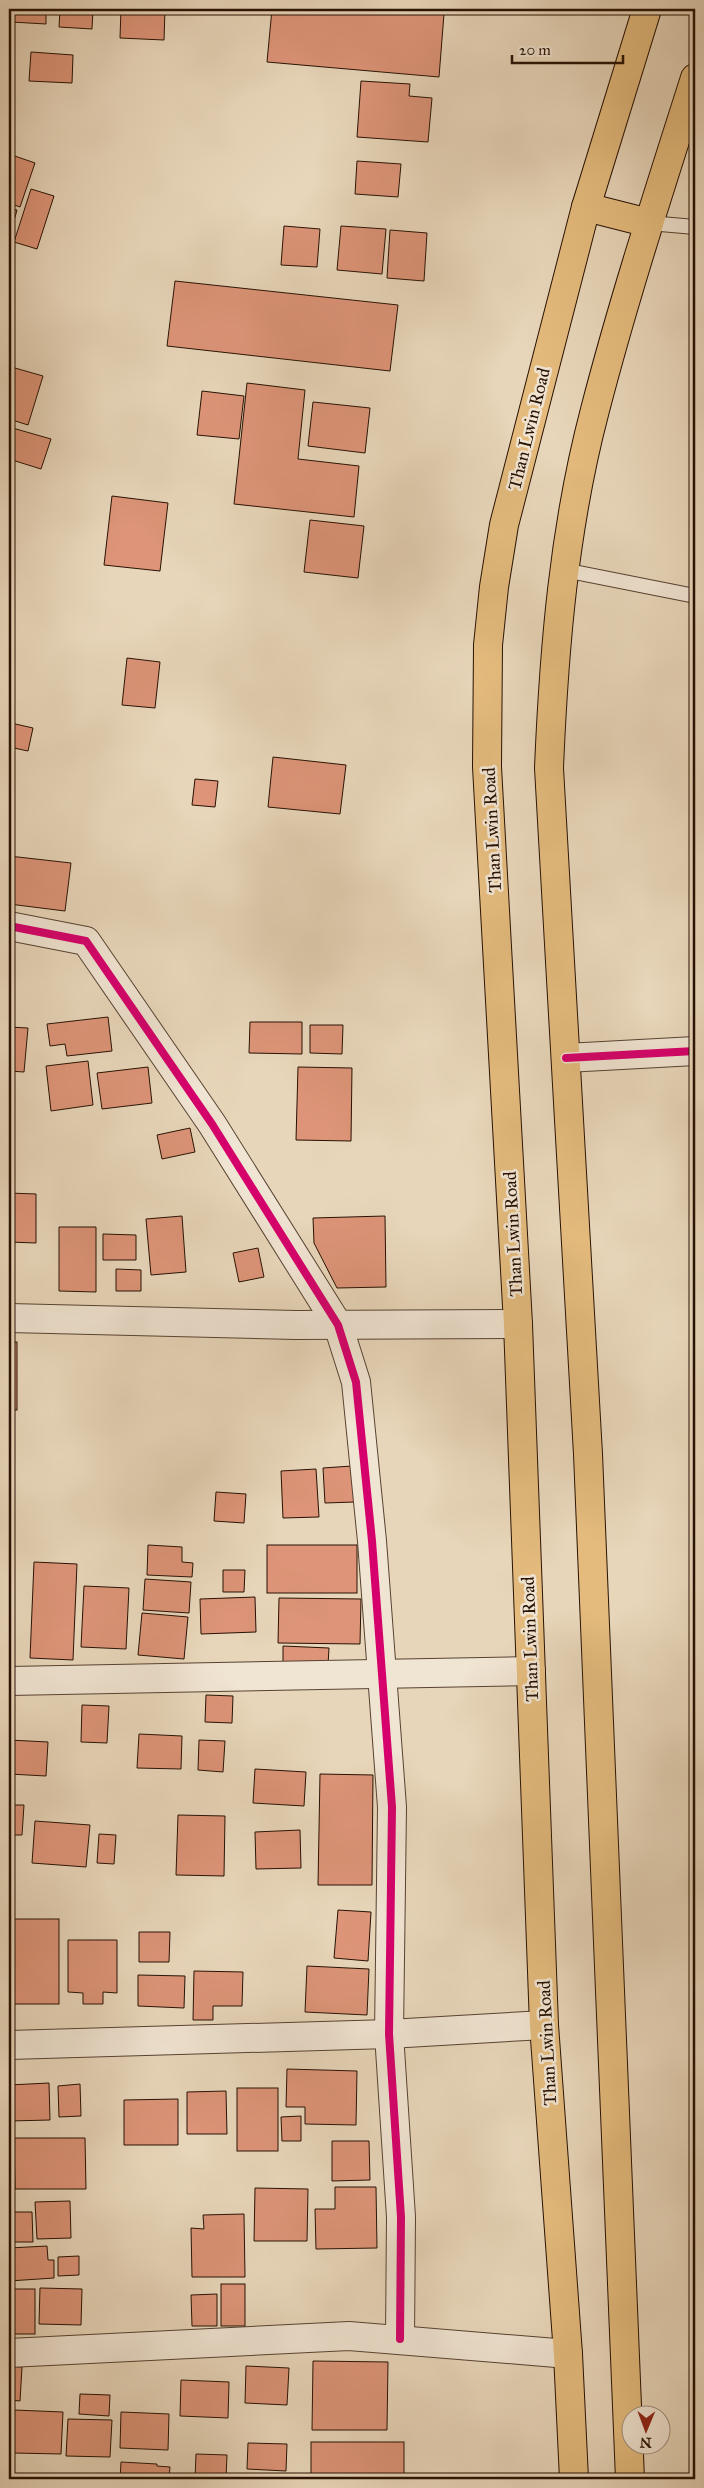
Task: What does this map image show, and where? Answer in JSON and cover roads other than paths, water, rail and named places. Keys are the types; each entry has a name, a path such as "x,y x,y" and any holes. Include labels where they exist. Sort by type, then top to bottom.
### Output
{"main road":[{"name":"Than Lwin Road","path":"574,2479 568,2354 544,2025 518,1324 488,767 488,646 494,587 504,525 586,207 647,9"},
{"path":"630,2479 588,1454 550,768 553,672 564,570 594,411 649,223 695,78"},
{"path":"586,207 649,223"}],"street":[{"path":"9,926 86,941 212,1124 338,1324 356,1382 383,1674 392,1808 389,2034 401,2217 400,2339"},
{"path":"566,1058 695,1051"},
{"path":"9,1318 338,1324 518,1324"},
{"path":"9,1681 531,1672"},
{"path":"9,2045 389,2034 544,2025"},
{"path":"9,2354 349,2336 568,2354"}],"lane":[{"path":"649,223 695,227"},
{"path":"564,570 695,596"}]}
